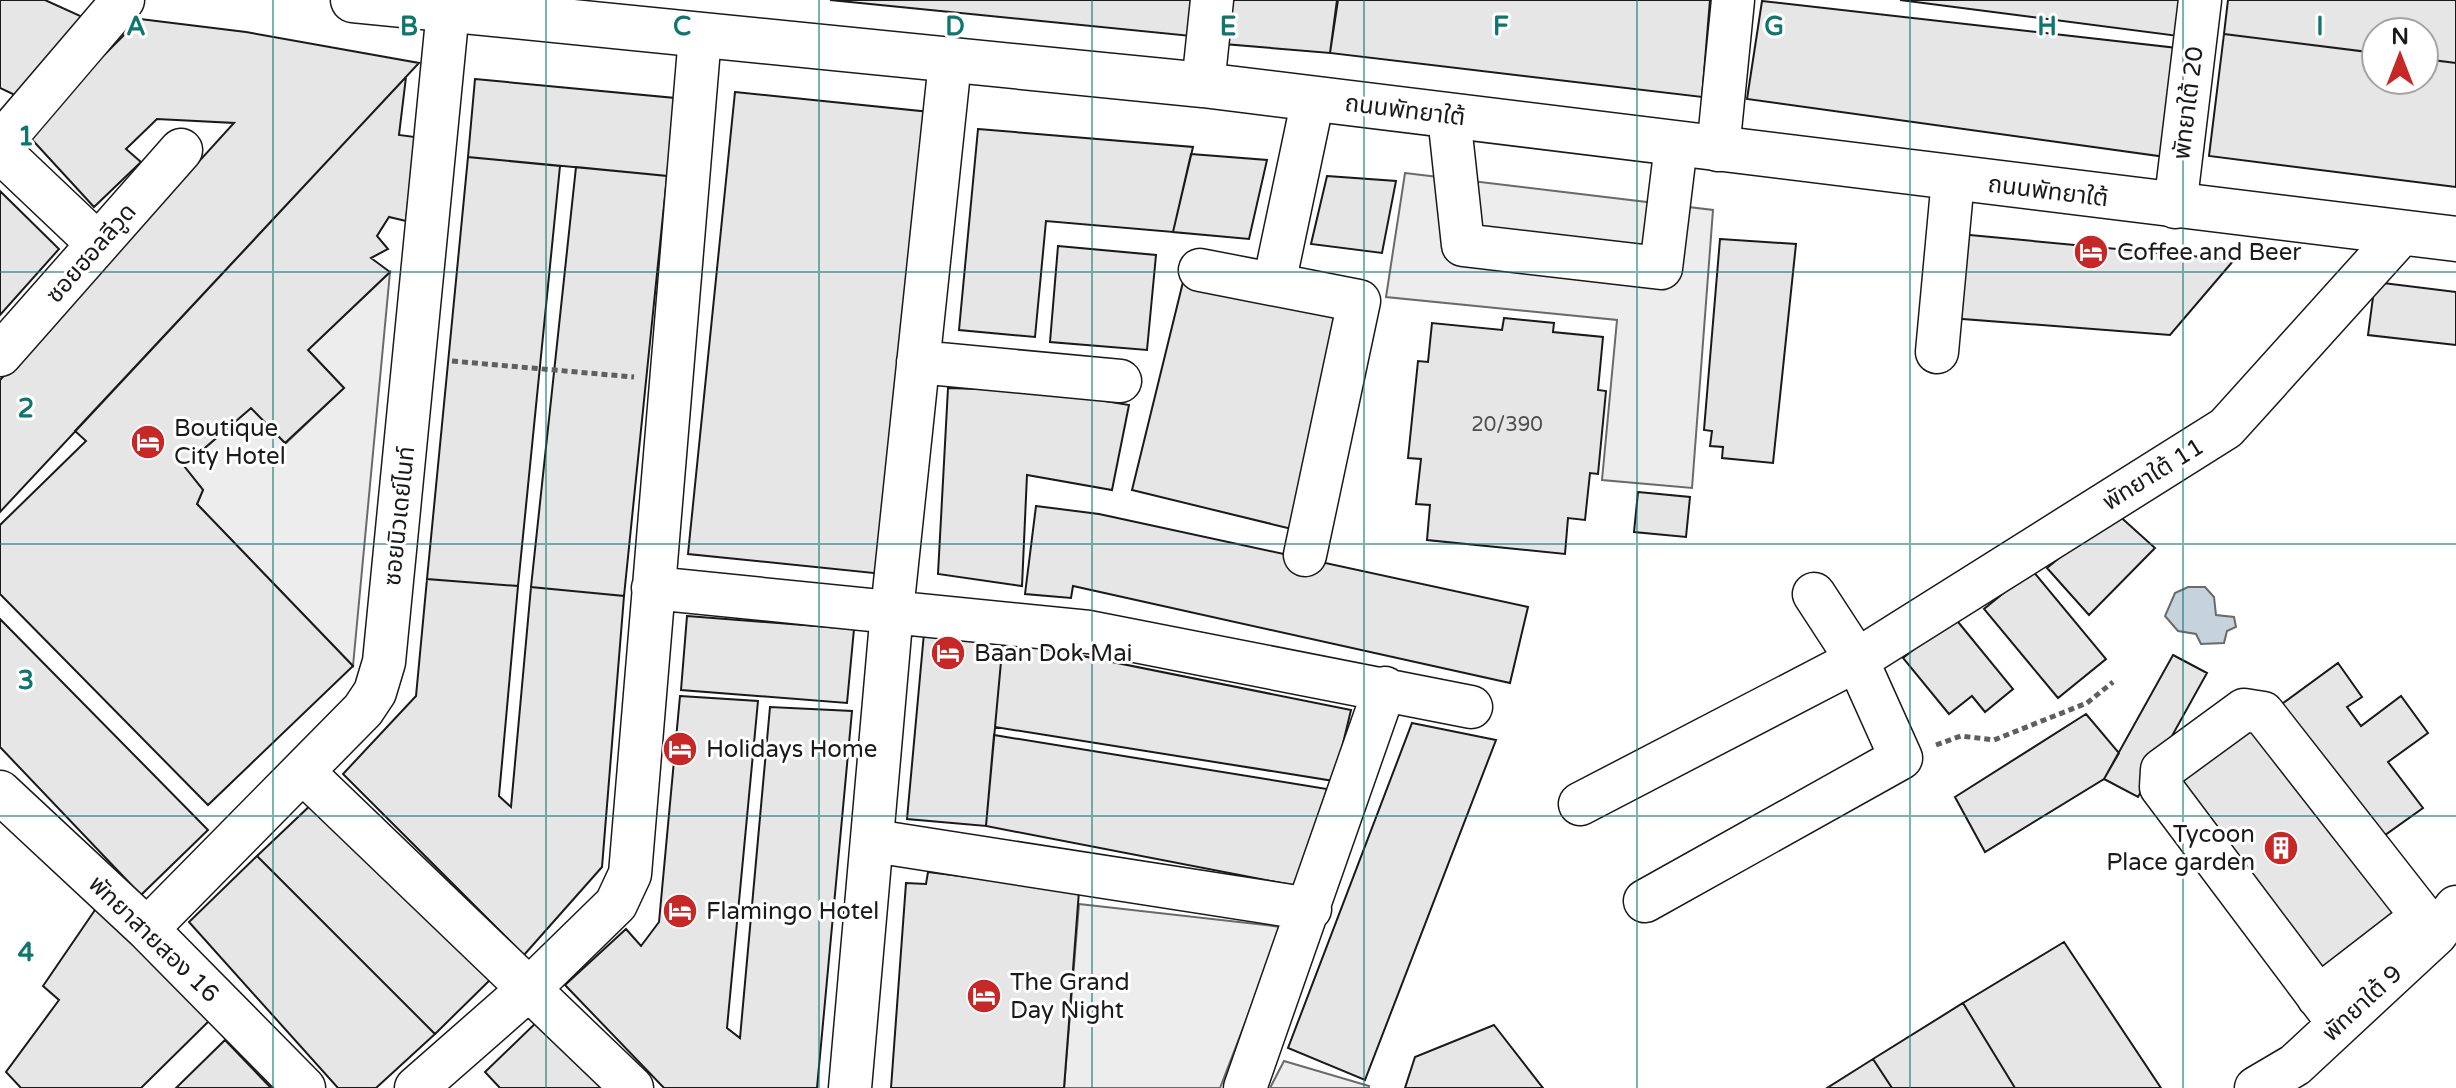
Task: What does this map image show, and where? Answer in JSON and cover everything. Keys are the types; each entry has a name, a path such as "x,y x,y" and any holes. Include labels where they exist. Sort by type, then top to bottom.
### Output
{"main road":[{"name":"ถนนพัทยาใต้","path":"353,0 1203,85 2175,207 2456,239"}],"street":[{"path":"0,144 123,0"},
{"path":"1203,85 1212,0"},
{"path":"1449,116 1463,245 1661,268 1697,147 1733,0"},
{"name":"พัทยาใต้ 20","path":"2175,207 2200,0"},
{"name":"ซอยนิวเดย์ไนท์","path":"147,929 363,710 375,692 384,662 448,10"},
{"path":"416,1088 531,987 616,904 630,874 700,36"},
{"path":"850,1088 892,611 950,62"},
{"path":"1274,284 1313,99"},
{"name":"ซอยฮอลลีวูด","path":"0,355 181,150"},
{"path":"0,151 98,244"},
{"path":"1937,352 1953,179"},
{"name":"พัทยาใต้ 11","path":"1580,804 1857,660 2226,428 2402,233"},
{"path":"1200,270 1359,301 1305,555"},
{"path":"918,362 1120,381"},
{"path":"653,588 1089,632 1471,707"},
{"path":"1645,901 1901,758 1857,660 1814,594"},
{"path":"1257,1085 1310,909 1385,688"},
{"path":"2329,1010 2161,787 2162,770 2244,710 2263,713 2438,919"},
{"path":"303,772 531,987 632,1088"},
{"name":"พัทยาสายสอง 16","path":"0,792 147,929 304,1088"},
{"path":"874,841 1310,909"},
{"name":"พัทยาใต้ 9","path":"2256,1088 2306,1076 2329,1010 2438,919"}],"path":[{"path":"414,359 671,381"},
{"path":"1901,758 1961,736 1994,740 2087,703 2113,682"}],"shaded area":[{"path":"1405,173 1713,210 1692,488 1602,480 1617,320 1386,297"},
{"path":"390,272 353,666 197,504 203,490 184,466 251,408 286,443 344,388 308,350"},
{"path":"2188,587 2205,587 2214,597 2216,615 2234,617 2236,627 2227,631 2224,643 2201,644 2196,634 2178,631 2165,616 2175,593"},
{"path":"1079,904 1282,927 1220,1088 1064,1088"},
{"path":"1284,1061 1369,1086 1369,1088 1270,1088"}],"building":[{"path":"0,0 45,0 87,19 19,97 0,88"},
{"path":"830,0 1194,0 1191,36"},
{"path":"1229,0 1337,0 1330,53 1224,44"},
{"path":"1338,0 1710,0 1702,97 1330,53"},
{"path":"1900,0 2183,0 2178,36"},
{"path":"2228,0 2456,0 2456,63 2440,61 2440,16 2360,16 2360,51 2224,34"},
{"path":"1762,1 2177,48 2166,157 1747,99"},
{"path":"140,19 246,32 419,63 0,512 0,380 234,123 157,119 126,149 141,162 94,207 26,133"},
{"path":"2224,34 2360,51 2360,96 2440,96 2440,61 2456,63 2456,187 2209,156"},
{"name":"Boutique City Hotel","path":"406,77 399,135 415,137 406,221 389,217 377,236 388,249 371,258 390,272 308,350 344,388 285,443 251,408 184,466 203,490 197,504 353,666 208,805 0,594 0,525 86,441 75,431"},
{"path":"475,79 675,98 667,176 468,157"},
{"path":"735,92 930,112 883,574 688,554"},
{"path":"978,129 1193,147 1173,232 1046,221 1035,337 959,330"},
{"path":"1191,154 1267,160 1249,239 1173,232"},
{"path":"468,157 560,166 518,586 427,579"},
{"path":"576,167 667,176 624,596 531,587"},
{"path":"1327,176 1396,181 1382,253 1311,244"},
{"path":"0,191 59,249 0,315"},
{"path":"1959,234 2234,260 2170,335 1950,318"},
{"path":"1720,239 1796,244 1773,463 1722,458 1723,447 1710,446 1712,431 1704,430"},
{"path":"1058,246 1156,255 1147,350 1050,342"},
{"path":"1183,282 1345,316 1296,530 1132,490"},
{"path":"2375,282 2456,292 2456,345 2368,335"},
{"path":"1504,318 1554,323 1553,332 1603,337 1598,390 1606,391 1598,474 1590,473 1585,520 1568,518 1565,554 1427,540 1430,505 1416,504 1421,459 1408,458 1418,361 1428,362 1432,323 1502,330"},
{"path":"948,388 1046,391 1129,405 1112,490 1027,475 1022,586 938,574"},
{"path":"1638,492 1690,497 1686,537 1634,532"},
{"path":"1036,506 1099,514 1528,607 1510,683 1073,586 1071,598 1025,594"},
{"path":"2115,512 2155,548 2089,615 2047,568"},
{"path":"2032,570 2106,659 2058,698 1984,609"},
{"path":"427,579 518,586 499,796 511,807 531,587 624,596 602,867 524,955 343,774 416,696"},
{"path":"687,616 854,629 847,703 681,690"},
{"path":"1954,617 2013,689 1985,712 1972,696 1949,714 1903,658"},
{"path":"0,619 208,830 141,895 0,747"},
{"path":"924,633 1003,640 986,826 907,819"},
{"path":"1003,640 1351,710 1334,781 995,727"},
{"path":"2173,655 2207,673 2138,797 2104,779"},
{"path":"2338,663 2362,697 2347,707 2361,726 2401,696 2428,733 2388,762 2423,808 2378,840 2279,706"},
{"path":"680,696 758,701 727,1028 740,1038 770,707 852,711 817,1088 664,1088 565,985 626,929 641,946 659,922"},
{"path":"2086,714 2119,753 2104,779 1985,852 1955,797"},
{"name":"Tycoon Place garden","path":"2251,720 2395,914 2312,975 2168,781"},
{"path":"1412,723 1496,740 1365,1080 1288,1048"},
{"path":"994,735 1327,789 1297,886 986,826"},
{"path":"315,801 493,977 435,1034 257,856"},
{"path":"257,856 435,1034 376,1088 338,1088 189,922"},
{"name":"The Grand Day Night","path":"928,872 1079,891 1064,1088 891,1088 906,883 926,884"},
{"path":"97,907 209,1021 141,1088 21,1088 6,1072 59,1000 43,986"},
{"path":"2064,942 2161,1088 2015,1088 1963,1003"},
{"path":"1963,1003 2015,1088 1892,1088 1873,1059"},
{"path":"544,1015 616,1088 500,1088 485,1072"},
{"path":"1494,1025 1543,1088 1405,1088 1415,1057"},
{"path":"225,1040 271,1088 176,1088"},
{"path":"1873,1059 1892,1088 1827,1088"}],"place":[{"name":"Coffee and Beer","path":"2091,252"},
{"name":"Boutique City Hotel","path":"148,442"},
{"name":"Baan Dok Mai","path":"948,653"},
{"name":"Holidays Home","path":"680,749"},
{"name":"Tycoon Place garden","path":"2281,848"},
{"name":"Flamingo Hotel","path":"680,911"},
{"name":"The Grand Day Night","path":"984,996"}]}
